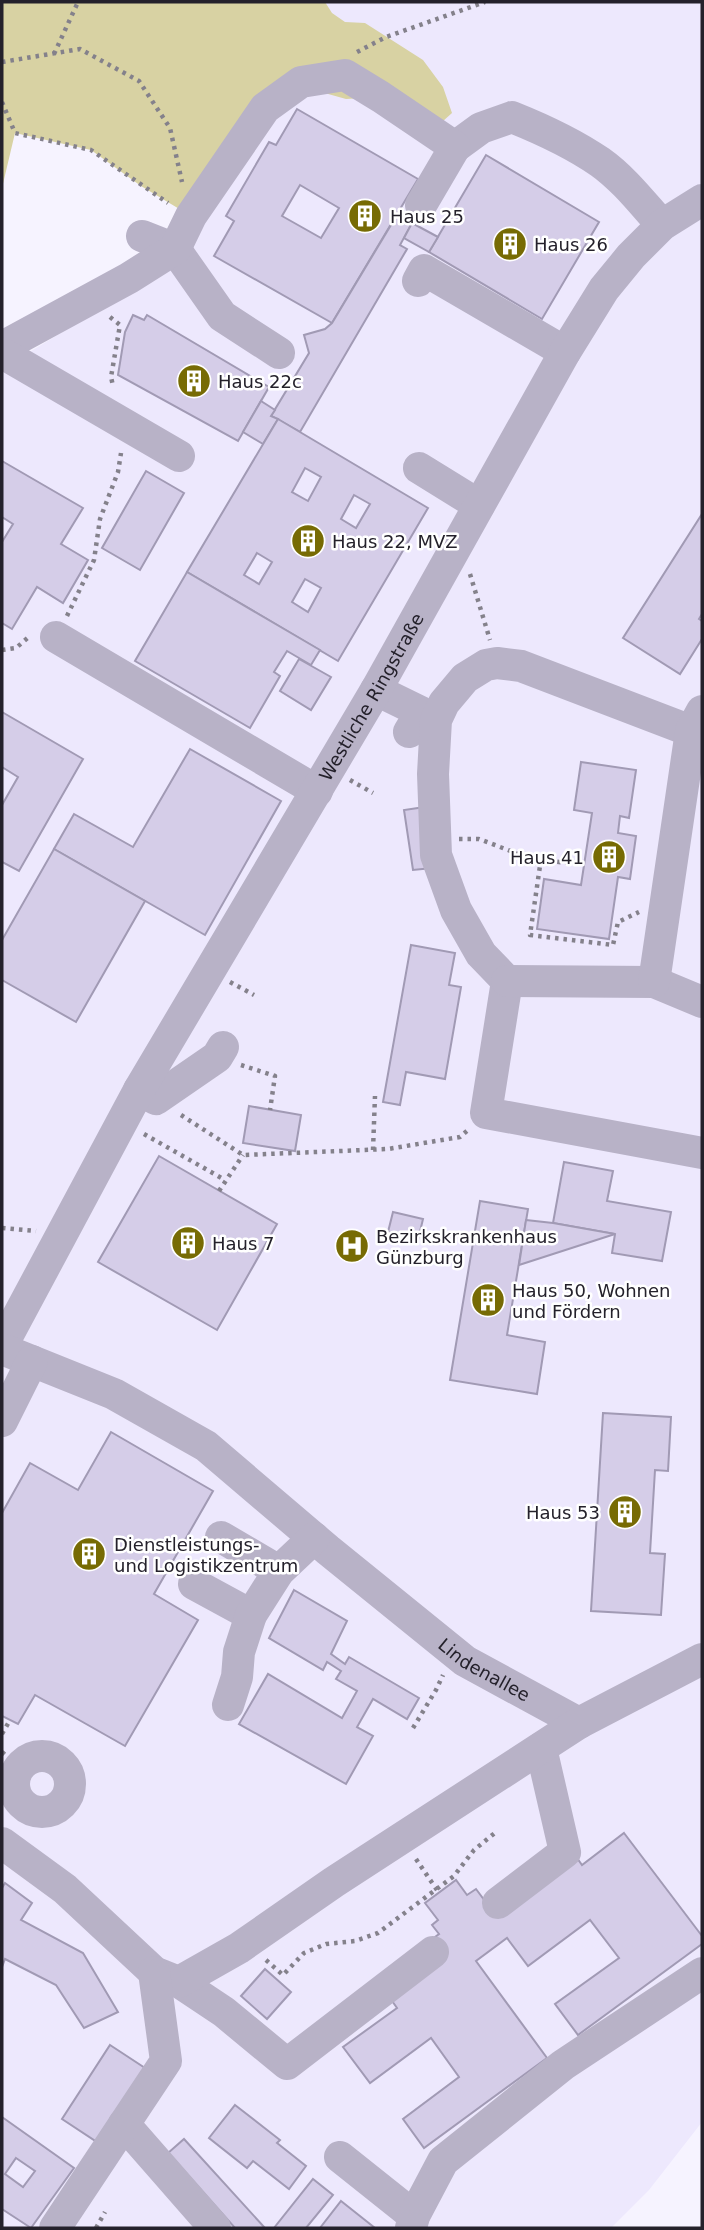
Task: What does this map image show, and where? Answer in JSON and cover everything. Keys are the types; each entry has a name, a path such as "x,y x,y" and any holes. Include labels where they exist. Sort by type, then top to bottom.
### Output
{"street":[{"path":"2,346 176,250 191,216 265,108 301,82 345,75 455,148"},
{"path":"421,205 455,148 481,128 512,117 543,130 601,163 625,184 662,225"},
{"name":"Westliche Ringstraße","path":"71,1219 123,1121 148,1094 167,1043 376,690 565,352 604,289 631,256 662,225 702,201"},
{"path":"142,236 176,250 222,316 279,353"},
{"path":"418,281 424,270 565,352"},
{"path":"2,353 179,456"},
{"path":"419,468 480,505"},
{"path":"56,637 317,790"},
{"path":"654,982 698,726 521,666 497,663 486,665 465,678 444,703 436,720 433,774 436,855 456,910 481,954 507,981 654,982 702,1002"},
{"path":"376,690 421,712 409,732"},
{"path":"507,981 486,1113 702,1153"},
{"path":"167,1043 220,1052"},
{"path":"148,1094 220,1052"},
{"name":"Lindenallee","path":"71,1219 2,1347 114,1394 206,1446 466,1661 579,1723"},
{"path":"2,1421 32,1361"},
{"path":"221,1537 279,1571"},
{"path":"228,1705 237,1677 239,1653 251,1615 279,1571 314,1538"},
{"path":"194,1584 251,1615"},
{"path":"167,1977 247,1942 579,1723 702,1658"},
{"path":"498,1903 565,1852 541,1748"},
{"path":"43,1755 60,1761 67,1768 71,1787 63,1803 46,1812 11,1809 16,1794 10,1760 25,1760 43,1755"},
{"path":"2,1843 65,1889 167,1977 224,2012 287,2064 433,1952"},
{"path":"55,2228 166,2061 167,1977"},
{"path":"340,2157 413,2222 443,2161 563,2064 698,1986"},
{"path":"124,2124 215,2228"}],"path":[{"path":"54,54 78,2"},
{"path":"350,56 386,37 485,2"},
{"path":"2,62 80,49 139,81 170,128 191,216"},
{"path":"2,102 15,133 91,150 141,186 191,216"},
{"path":"56,637 94,560 100,519 118,472 122,443 111,377 120,325 87,299"},
{"path":"462,536 471,577 497,663"},
{"path":"436,842 479,839 529,858 566,863"},
{"path":"541,859 530,935 613,944 618,922 637,914 644,902"},
{"path":"220,1052 275,1076 270,1110"},
{"path":"148,1094 243,1155 388,1149 460,1137 486,1113"},
{"path":"373,1150 375,1096"},
{"path":"123,1121 225,1181"},
{"path":"219,1191 243,1155"},
{"path":"412,1728 436,1690 453,1651"},
{"path":"2,1734 10,1720"},
{"path":"247,1942 283,1975 304,1953 326,1944 355,1941 378,1933 438,1891 454,1876 474,1850 496,1832"},
{"path":"401,1839 438,1891"},
{"path":"96,2228 105,2212"}],"shaded area":[{"path":"2,2 325,2 332,13 345,22 365,23 423,60 443,87 452,113 432,131 381,97 346,99 296,85 191,216 141,186 91,150 15,133 2,188"},
{"name":"Bezirkskrankenhaus Günzburg","path":"318,2 702,2 702,2122 649,2190 611,2228 2,2228 2,369 168,267"}],"building":[{"name":"Haus 25","path":"297,109 418,179 332,323 214,256 234,221 226,216 269,142 276,145","holes":["300,185 339,208 321,238 282,216"]},
{"name":"Haus 26","path":"486,155 599,222 542,319 429,252"},
{"path":"397,215 412,223 400,245 407,249 300,432 271,416 309,353 304,335 325,329 332,323"},
{"path":"412,223 438,237 429,252 404,238"},
{"name":"Haus 22c","path":"133,315 144,320 147,315 269,387 238,441 118,375 125,332"},
{"path":"261,401 275,410 271,416 278,419 263,444 243,432"},
{"name":"Haus 22, MVZ","path":"278,419 428,508 338,661 187,572","holes":["305,468 321,477 308,501 292,492","354,495 370,504 356,528 341,519","257,553 272,562 259,584 244,575","305,579 321,588 308,612 292,602"]},
{"path":"2,461 83,508 61,544 88,560 63,603 37,587 12,629 2,623 2,542 13,524 2,517"},
{"path":"146,471 184,493 140,570 102,548"},
{"path":"702,514 702,614 699,619 702,621 702,639 680,674 623,638"},
{"path":"187,572 320,650 311,665 287,651 274,672 280,676 250,728 135,661"},
{"path":"299,659 331,677 311,710 280,691"},
{"path":"2,712 83,759 19,871 2,862 2,805 18,777 2,767"},
{"path":"190,749 281,801 205,935 54,849 74,814 133,847"},
{"name":"Haus 41","path":"581,762 636,770 629,818 620,816 618,833 636,836 630,879 618,877 609,939 537,929 544,879 581,885 592,813 574,810"},
{"path":"425,807 432,868 413,870 404,810"},
{"path":"54,849 145,901 76,1022 2,980 2,940"},
{"path":"411,945 455,953 449,985 461,987 445,1079 406,1072 400,1105 383,1102"},
{"path":"249,1106 301,1115 295,1151 243,1143"},
{"name":"Haus 7","path":"159,1156 277,1224 217,1330 98,1262"},
{"name":"Haus 50, Wohnen und Fördern","path":"564,1162 613,1171 607,1201 671,1212 662,1261 612,1253 615,1234 553,1223"},
{"name":"Haus 50, Wohnen und Fördern","path":"480,1201 528,1209 507,1335 545,1342 537,1394 450,1380"},
{"path":"393,1212 423,1219 418,1240 388,1232"},
{"path":"526,1220 553,1223 615,1234 519,1265"},
{"name":"Haus 53","path":"603,1413 671,1417 668,1471 655,1470 650,1553 665,1554 661,1615 591,1611"},
{"name":"Dienstleistungs- und Logistikzentrum","path":"111,1432 213,1491 154,1594 198,1620 125,1746 35,1695 18,1724 2,1716 2,1513 30,1463 78,1490"},
{"path":"294,1590 347,1621 331,1654 345,1664 349,1657 419,1698 407,1719 373,1699 357,1727 373,1736 346,1784 239,1724 268,1674 342,1718 357,1691 336,1679 341,1671 327,1662 323,1670 269,1638"},
{"path":"624,1833 702,1936 702,1944 578,2035 555,2004 619,1958 590,1920 528,1966 507,1938 476,1961 547,2058 424,2148 403,2119 459,2077 431,2038 370,2083 343,2047 397,2008 390,1998 427,1943 439,1934 432,1925 438,1920 425,1903 456,1880 467,1895 476,1889 485,1901 577,1858 582,1865"},
{"path":"5,1883 32,1903 21,1920 83,1953 118,2012 84,2028 56,1985 5,1959 2,1967 2,1888"},
{"path":"265,1969 291,1992 267,2019 241,1996"},
{"path":"110,2045 145,2068 97,2142 62,2119"},
{"path":"235,2105 280,2140 277,2143 306,2166 289,2189 253,2161 247,2168 209,2138"},
{"path":"2,2117 74,2168 31,2228 2,2209","holes":["16,2158 35,2171 23,2187 5,2174"]},
{"path":"184,2139 265,2228 235,2228 168,2153"},
{"path":"313,2179 333,2195 306,2228 274,2228"},
{"path":"341,2201 375,2228 320,2228"}],"place":[{"name":"Haus 25","path":"365,216"},
{"name":"Haus 26","path":"510,244"},
{"name":"Haus 22c","path":"194,381"},
{"name":"Haus 22, MVZ","path":"308,541"},
{"name":"Haus 41","path":"609,857"},
{"name":"Haus 7","path":"188,1243"},
{"name":"Bezirkskrankenhaus Günzburg","path":"352,1246"},
{"name":"Haus 50, Wohnen und Fördern","path":"488,1300"},
{"name":"Haus 53","path":"625,1512"},
{"name":"Dienstleistungs- und Logistikzentrum","path":"89,1554"}]}
